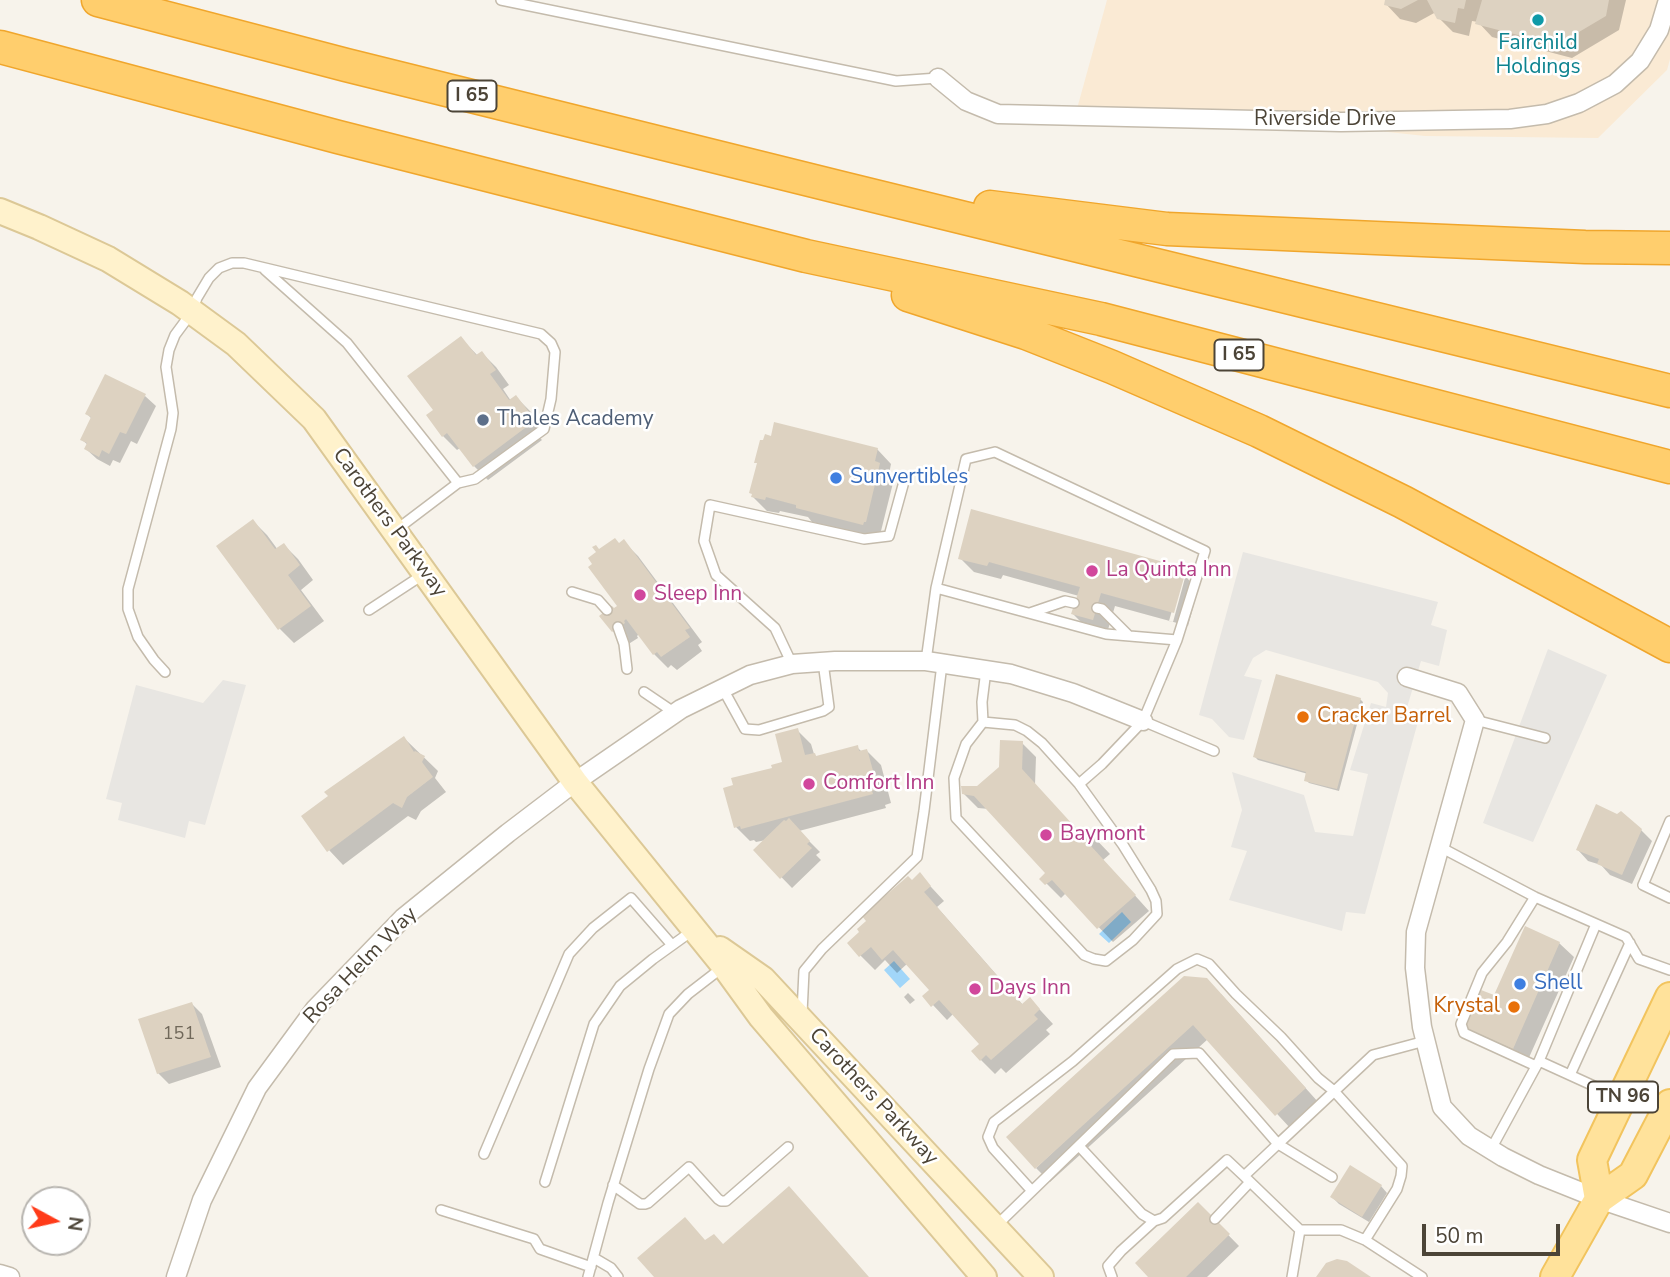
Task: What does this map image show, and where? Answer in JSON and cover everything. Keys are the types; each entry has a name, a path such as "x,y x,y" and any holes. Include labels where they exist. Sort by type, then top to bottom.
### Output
{"highway":[{"name":"I 65","path":"98,0 346,65 1670,391"},
{"name":"I 65","path":"0,47 806,256 1101,319 1670,467"},
{"path":"846,189 1167,229 1585,247 1670,248"},
{"path":"806,256 932,304 1026,333 1259,431 1403,502 1670,646"}],"main road":[{"name":"Carothers Parkway","path":"0,211 108,259 192,312 236,344 314,418 575,782 724,966 761,1017 984,1277"},
{"name":"Carothers Parkway","path":"694,930 762,979 1041,1277"},
{"name":"TN 96","path":"1599,1199 1592,1160 1670,997"},
{"path":"1555,1277 1599,1199 1633,1175 1670,1104"},
{"path":"965,1255 995,1227"}],"street":[{"name":"Riverside Drive","path":"938,78 966,101 998,114 1341,122 1510,119 1546,114 1579,103 1615,84 1640,61 1658,30 1668,0"},
{"name":"Rosa Helm Way","path":"176,1277 201,1200 257,1088 315,1009 403,918 575,782 675,713 750,676 792,664 934,663 1012,674 1143,721"},
{"path":"1407,677 1458,693 1475,720 1416,932 1415,968 1422,1027 1442,1107 1469,1136 1490,1151 1539,1175 1670,1223"},
{"path":"0,1274 10,1277"}],"lane":[{"path":"501,0 896,81 938,78"},
{"path":"165,672 138,637 128,609 128,589 171,429 173,413 166,367 169,350 209,278 219,268 232,263 244,263 541,334 551,343 555,352 551,399 544,429 475,479 458,483 395,531"},
{"path":"262,268 347,343 458,483"},
{"path":"802,1022 803,971 822,949 917,858 924,811 936,588 966,459 995,452 1205,551 1177,640 1143,721 1079,784"},
{"path":"792,664 775,628 716,575 704,541 710,505 864,540 889,536 905,478"},
{"path":"369,610 425,573"},
{"path":"936,588 1106,634 1177,640"},
{"path":"572,592 598,600 607,610"},
{"path":"1030,613 1065,601 1074,603"},
{"path":"1097,608 1129,636"},
{"path":"618,627 624,644 627,669"},
{"path":"723,689 745,729 759,730 823,711 828,707 823,662"},
{"path":"983,722 1015,725 1042,743 1079,784 1123,845 1151,890 1156,901 1157,914 1133,940 1106,961 1084,955 956,818 954,778 966,744 983,722 982,702 986,670"},
{"path":"644,692 675,713"},
{"path":"1475,720 1545,738"},
{"path":"1143,721 1214,751"},
{"path":"1670,821 1643,885 1670,898"},
{"path":"1440,848 1535,897 1626,937 1639,959 1670,970"},
{"path":"1535,897 1507,942 1482,973 1461,1024 1464,1033 1570,1075 1622,1099"},
{"path":"484,1154 569,954 585,936 631,898 672,945"},
{"path":"1490,1151 1537,1064 1597,924"},
{"path":"545,1182 594,1024 620,986 694,930"},
{"path":"1570,1075 1630,943"},
{"path":"1032,1191 993,1148 988,1137 994,1122 1073,1061 1177,969 1197,959 1209,964 1318,1078 1334,1091 1402,1166 1397,1189 1366,1240"},
{"path":"591,1268 613,1185 669,1014 688,994 724,966"},
{"path":"1215,1219 1279,1143 1373,1055 1425,1041"},
{"path":"995,1227 1173,1054 1199,1053 1279,1143 1332,1177"},
{"path":"1079,1146 1142,1214 1154,1221"},
{"path":"613,1185 640,1204 645,1204 689,1167 718,1199 726,1201 788,1147"},
{"path":"1112,1277 1108,1266 1121,1251 1154,1221 1163,1218 1227,1160 1300,1230 1341,1230 1366,1240 1422,1277"},
{"path":"441,1210 534,1239 540,1249 591,1268 611,1268 618,1277"},
{"path":"1292,1277 1300,1230"}],"shaded area":[{"path":"1107,0 1670,0 1670,59 1667,70 1598,138 1425,136 1287,121 1075,116"},
{"path":"1243,552 1438,602 1431,625 1447,630 1439,666 1421,661 1405,714 1419,718 1365,914 1346,912 1342,931 1229,900 1247,851 1231,847 1242,810 1232,772 1304,795 1315,832 1353,836 1368,774 1350,770 1371,703 1386,707 1388,693 1378,682 1266,650 1253,658 1244,676 1262,680 1244,740 1229,737 1212,719 1199,715"},
{"path":"1548,649 1607,675 1533,842 1483,823"},
{"path":"223,680 246,685 205,825 189,821 185,838 118,820 122,803 106,799 136,685 203,703"}],"water":[{"path":"1122,912 1131,922 1109,943 1099,934"},
{"path":"894,961 910,979 900,988 884,970"}],"building":[{"path":"1385,0 1418,0 1401,9 1384,5"},
{"path":"1427,0 1466,0 1464,9 1458,8 1455,23 1437,19"},
{"name":"Fairchild Holdings","path":"1482,0 1609,0 1606,16 1557,45 1475,24"},
{"path":"461,336 476,355 482,351 496,370 490,374 509,400 516,395 532,416 525,421 529,425 473,467 447,433 442,437 426,415 433,410 407,376"},
{"path":"105,374 146,394 126,434 120,432 109,454 102,450 99,457 84,449 87,443 80,440 91,417 85,414"},
{"path":"774,422 878,448 875,461 880,463 863,525 796,508 796,505 766,497 765,500 751,497 752,494 749,493 760,440 763,440 765,434 771,436"},
{"path":"971,509 1178,566 1177,572 1185,574 1174,613 1101,593 1093,620 1071,614 1080,587 989,562 987,566 958,559"},
{"path":"253,519 275,549 284,543 300,565 288,575 311,606 278,630 216,546"},
{"path":"615,538 619,543 624,539 690,628 685,630 690,637 661,657 657,652 653,655 626,619 625,623 612,632 599,616 612,606 617,606 588,567 592,564 588,558 596,552 592,547 596,545 599,549"},
{"path":"1276,674 1361,698 1337,789 1304,781 1306,772 1253,757"},
{"path":"798,728 805,755 815,753 816,756 858,745 859,751 867,749 878,789 872,791 873,794 741,829 740,826 734,828 723,788 733,785 731,778 772,768 771,765 782,762 775,734"},
{"path":"404,736 414,752 425,756 422,762 433,777 407,797 402,808 393,803 327,852 301,816 328,796 324,792"},
{"name":"Baymont","path":"1000,740 1023,741 1022,769 1085,838 1091,832 1097,838 1090,845 1136,895 1097,929 1052,880 1045,885 1039,879 1045,873 974,796 962,794 961,786 977,786 999,767"},
{"path":"1596,804 1617,814 1621,811 1642,829 1622,875 1597,864 1599,859 1576,850"},
{"path":"789,818 810,841 807,844 812,848 780,879 753,850"},
{"path":"920,872 931,886 924,892 1022,1004 1030,997 1040,1009 1034,1015 1038,1019 991,1060 986,1055 980,1061 971,1051 979,1044 939,1000 931,1007 922,996 929,990 893,950 882,960 871,947 859,957 847,943 866,921 862,916 908,876 912,880"},
{"name":"Shell","path":"1525,926 1560,942 1513,1049 1465,1028 1481,990 1494,995"},
{"path":"1184,976 1207,978 1306,1088 1275,1116 1193,1025 1035,1169 1006,1137"},
{"path":"192,1002 211,1057 157,1074 138,1019"},
{"path":"1350,1165 1382,1185 1362,1217 1330,1197"},
{"path":"789,1186 869,1277 654,1277 637,1258 685,1217 705,1240 714,1234 723,1244"},
{"path":"1198,1202 1230,1234 1186,1277 1148,1277 1135,1263"},
{"path":"1337,1259 1347,1261 1371,1277 1316,1277 1326,1263"}],"place":[{"name":"Fairchild Holdings","path":"1538,20"},
{"name":"Thales Academy","path":"483,420"},
{"name":"Sunvertibles","path":"836,478"},
{"name":"La Quinta Inn","path":"1092,571"},
{"name":"Sleep Inn","path":"640,595"},
{"name":"Cracker Barrel","path":"1303,717"},
{"name":"Comfort Inn","path":"809,784"},
{"name":"Baymont","path":"1046,835"},
{"name":"Shell","path":"1520,984"},
{"name":"Days Inn","path":"975,989"},
{"name":"Krystal","path":"1514,1007"}]}
